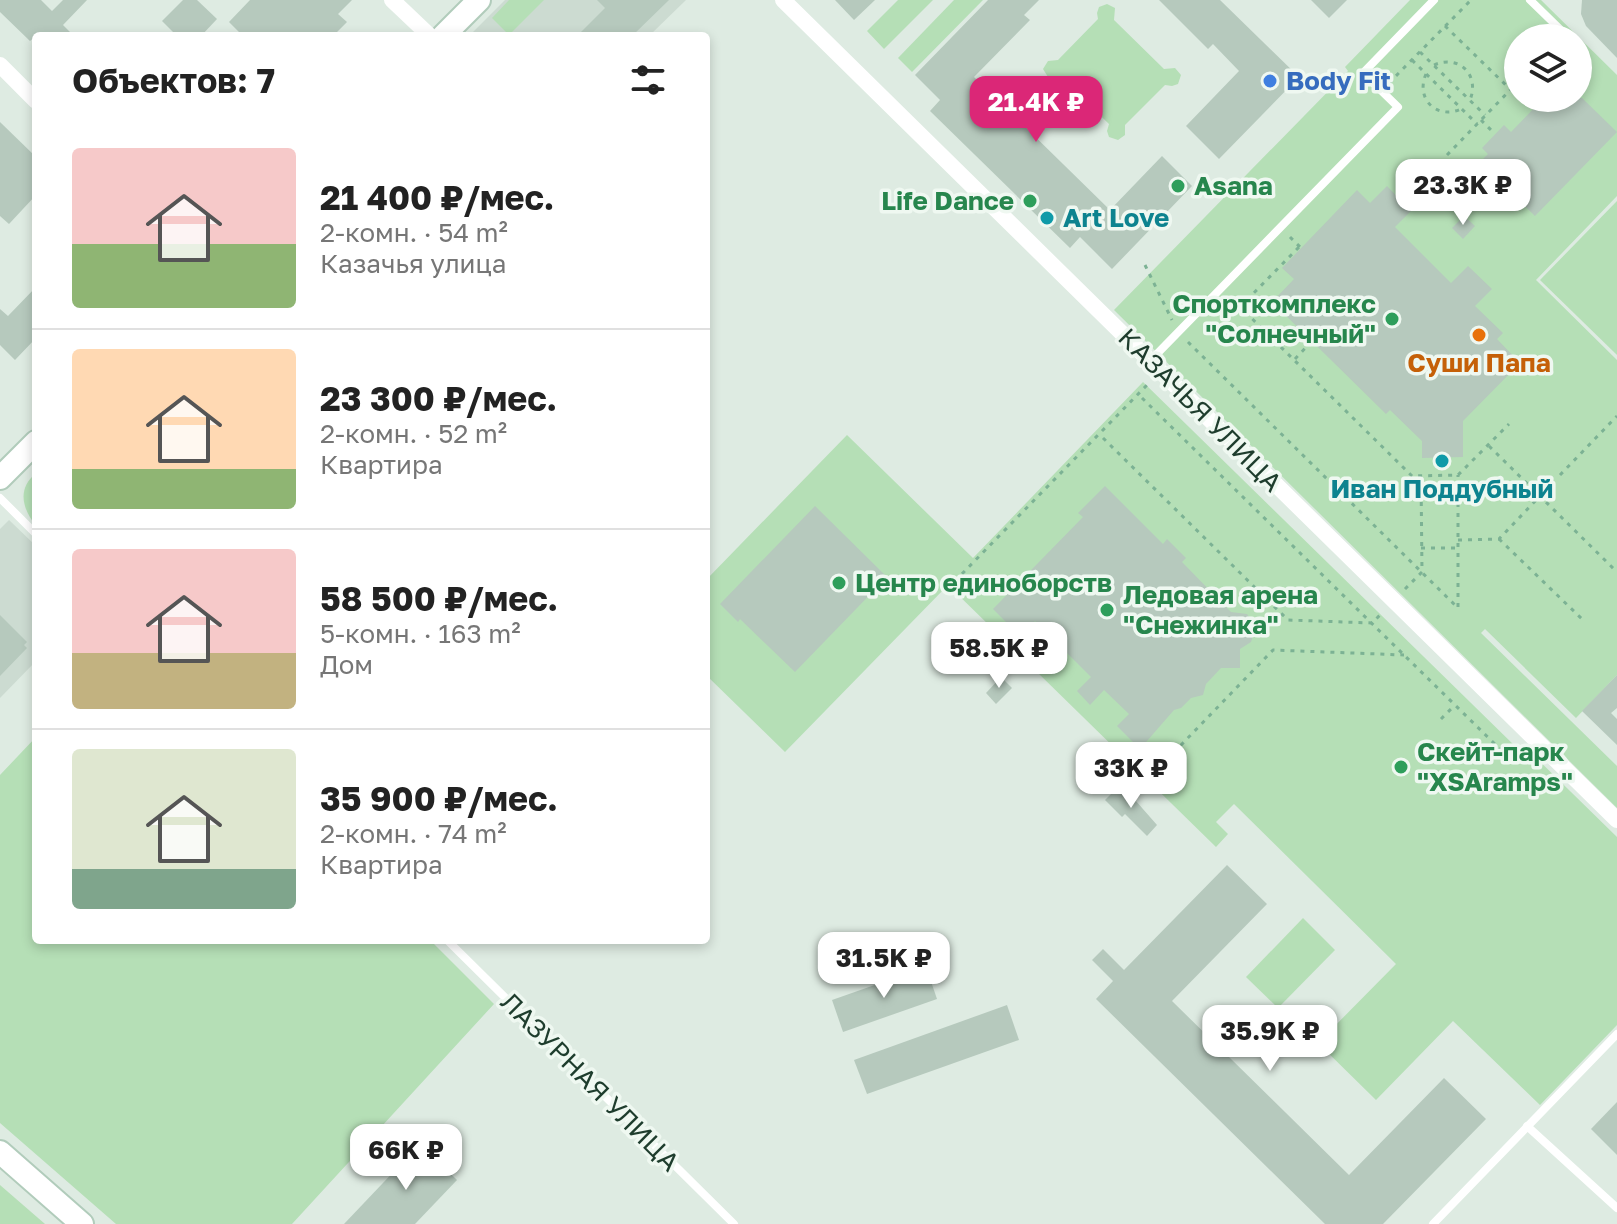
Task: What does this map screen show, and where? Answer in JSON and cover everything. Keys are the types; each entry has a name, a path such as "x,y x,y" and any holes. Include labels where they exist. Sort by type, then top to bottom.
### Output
{"main road":[{"path":"447,32 479,0"},
{"path":"0,478 32,446"},
{"path":"0,1152 82,1224"}],"street":[{"path":"392,0 426,32"},
{"name":"КАЗАЧЬЯ УЛИЦА","path":"783,0 1617,820"},
{"path":"0,65 32,97"}],"lane":[{"path":"1155,366 1178,333 1398,107 1363,73 1434,0"},
{"path":"1530,0 1555,24"},
{"path":"0,498 32,530"},
{"name":"ЛАЗУРНАЯ УЛИЦА","path":"451,944 734,1224"},
{"path":"1433,1224 1617,1034"},
{"path":"1527,1126 1617,1208"}],"path":[{"path":"1382,91 1471,0"},
{"path":"1445,26 1504,83"},
{"path":"1420,52 1485,115"},
{"path":"1412,60 1477,124"},
{"path":"1434,65 1449,61 1466,69 1473,83 1470,100"},
{"path":"1426,74 1422,91 1429,105 1446,113 1461,109"},
{"path":"1447,155 1504,97"},
{"path":"1481,120 1495,134"},
{"path":"1240,307 1300,248 1287,235"},
{"path":"1145,265 1178,333 1458,608 1458,475"},
{"path":"1221,288 1412,476 1458,475 1509,424"},
{"path":"1294,360 1312,341"},
{"path":"955,581 1155,366"},
{"path":"1142,398 1506,755"},
{"path":"1560,475 1617,416"},
{"path":"1103,438 1288,620 1372,623"},
{"path":"1488,445 1617,572"},
{"path":"1421,476 1422,572"},
{"path":"1458,540 1499,539 1540,496"},
{"path":"1499,539 1582,619"},
{"path":"1421,548 1458,548"},
{"path":"1153,774 1273,650 1404,655"},
{"path":"1441,719 1455,705"}],"shaded area":[{"path":"505,0 686,0 653,32 473,32"},
{"path":"9,520 32,542 32,665 0,698 0,529"}],"green space":[{"path":"509,0 544,0 512,32 506,32 492,18"},
{"path":"898,0 933,0 884,49 867,31"},
{"path":"954,0 983,0 912,72 898,58"},
{"path":"1410,0 1541,0 1565,24 1504,24 1504,112 1592,112 1592,50 1617,75 1617,196 1536,280 1617,360 1617,675 1576,718 1485,629 1481,633 1617,766 1617,808 1114,310 1348,71 1345,67"},
{"path":"1107,4 1115,8 1114,20 1164,69 1175,68 1181,75 1178,84 1165,85 1125,125 1125,135 1118,140 1109,137 1109,124 1060,76 1048,77 1043,69 1048,61 1058,60 1098,19 1099,7"},
{"path":"1617,201 1617,355 1540,280"},
{"path":"1143,382 1517,748 1524,746 1617,837 1617,1025 1540,1105 1453,1021 1376,1100 1318,1043 1396,964 1234,804 1216,822 1228,834 1216,847 948,585 785,752 710,679 710,576 847,435 973,558"},
{"path":"32,477 32,520 24,499"},
{"path":"32,741 32,944 434,944 494,1004 292,1224 116,1224 0,1123 0,775"},
{"path":"1303,918 1335,950 1278,1008 1246,977"},
{"path":"0,1185 45,1224 0,1224"}],"building":[{"path":"0,0 41,0 52,11 63,0 87,0 63,25 70,32 32,32 30,41 0,12"},
{"path":"183,0 197,0 217,19 205,32 173,32 162,21"},
{"path":"250,0 352,0 338,14 347,22 337,32 239,32 229,22"},
{"path":"597,0 669,0 636,32 581,32 605,8"},
{"path":"835,0 875,0 854,20"},
{"path":"988,0 1039,0 1024,15 1030,20 974,77 1110,210 1162,156 1192,186 1112,269 1080,237 1070,248 930,111 940,100 915,75"},
{"path":"1159,0 1220,0 1299,77 1219,159 1186,126 1239,71 1213,44 1208,49"},
{"path":"1311,0 1347,0 1329,18"},
{"path":"1582,0 1617,0 1617,58 1592,32 1592,24 1585,24 1581,14"},
{"path":"1592,108 1617,132 1535,216 1480,162 1488,154 1482,148 1504,125 1511,132 1530,112 1592,112"},
{"path":"0,122 32,153 32,199 9,224 0,216"},
{"path":"1387,186 1411,211 1395,227 1451,283 1468,266 1492,289 1475,306 1503,333 1497,339 1520,363 1463,421 1463,457 1422,458 1422,441 1390,410 1386,414 1272,302 1294,279 1282,268 1357,190 1370,203"},
{"path":"1464,216 1475,226 1463,239 1452,228"},
{"path":"32,291 32,342 15,360 0,345 0,309 8,316"},
{"path":"1105,486 1163,544 1167,539 1186,558 1182,562 1231,612 1247,614 1256,627 1251,642 1240,649 1240,668 1221,668 1206,684 1203,695 1191,698 1181,708 1174,710 1140,749 1117,726 1129,714 1104,690 1090,705 1077,691 1091,677 1035,621 1020,636 993,609 1083,517 1078,513"},
{"path":"815,506 887,577 795,672 720,604"},
{"path":"0,615 27,642 24,645 27,648 0,676"},
{"path":"1617,675 1617,708 1611,713 1617,719 1617,745 1582,711"},
{"path":"1001,677 1012,688 996,704 986,693"},
{"path":"1121,784 1157,825 1147,836 1105,800"},
{"path":"1227,865 1267,904 1172,1001 1349,1175 1444,1078 1486,1119 1383,1224 1325,1224 1096,999 1113,981 1092,960 1103,949 1124,970"},
{"path":"926,967 937,999 843,1032 832,1000"},
{"path":"1007,1005 1019,1040 867,1094 854,1060"},
{"path":"1617,1102 1617,1155 1591,1129"},
{"path":"420,1144 457,1180 415,1224 344,1224"}],"place":[{"name":"Body Fit","path":"1270,81"},
{"name":"Asana","path":"1178,186"},
{"name":"Life Dance","path":"1030,201"},
{"name":"Art Love","path":"1047,218"},
{"name":"Спорткомплекс \"Солнечный\"","path":"1392,319"},
{"name":"Суши Папа","path":"1479,335"},
{"name":"Иван Поддубный","path":"1442,461"},
{"name":"Центр единоборств","path":"839,583"},
{"name":"Ледовая арена \"Снежинка\"","path":"1107,610"},
{"name":"Скейт-парк \"XSAramps\"","path":"1401,767"}]}
